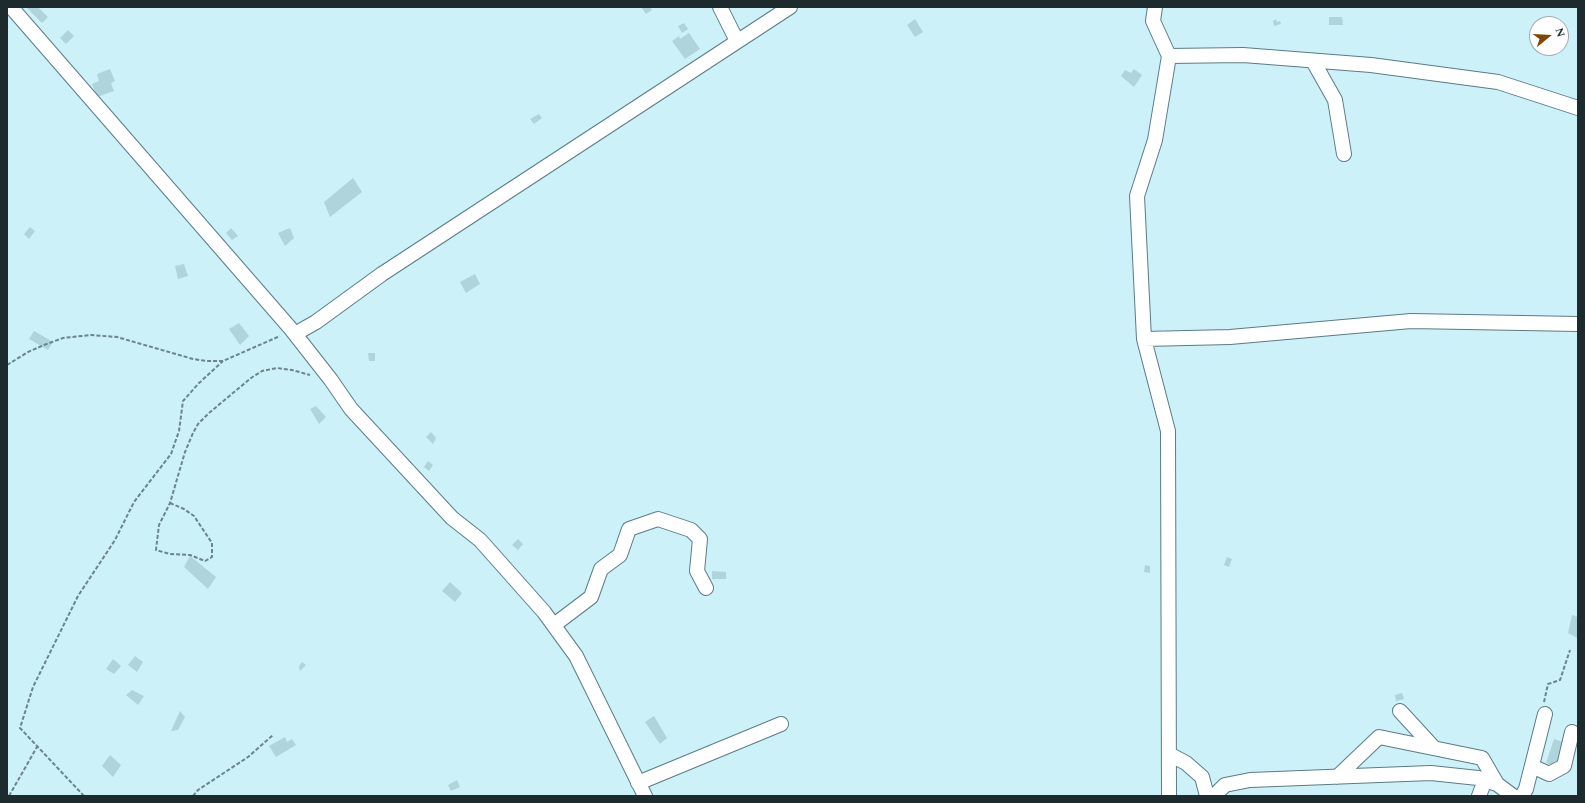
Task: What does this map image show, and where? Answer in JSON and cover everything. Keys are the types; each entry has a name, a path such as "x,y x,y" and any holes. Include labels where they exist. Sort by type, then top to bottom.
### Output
{"street":[{"path":"11,7 293,332 331,380 351,409 452,518 480,540 517,580 554,625 576,656 645,796"},
{"path":"720,7 737,41"},
{"path":"293,332 316,322 382,274 790,7"},
{"path":"1155,7 1153,21 1169,56 1156,140 1137,196 1144,339 1168,431 1169,796"},
{"path":"1169,56 1243,56 1371,65 1498,82 1578,108"},
{"path":"1313,61 1335,100 1344,154"},
{"path":"1144,339 1230,337 1411,321 1578,324"},
{"path":"554,625 591,597 601,569 620,555 629,529 658,518 691,530 700,539 697,571 706,588"},
{"path":"1400,711 1434,748"},
{"path":"1522,796 1526,789 1545,714"},
{"path":"638,783 781,724"},
{"path":"1532,766 1549,774 1564,766 1572,732"},
{"path":"1337,777 1379,737 1482,758 1491,782"},
{"path":"1169,754 1186,763 1202,777 1207,796"},
{"path":"1214,796 1225,785 1250,780 1431,773 1478,778 1491,782 1513,796"},
{"path":"1479,796 1491,782"}],"path":[{"path":"84,796 20,728 33,687 78,596 115,540 134,502 171,454 179,431 183,401 198,384 223,361 282,335 293,332"},
{"path":"7,365 28,352 63,338 91,335 117,337 193,359 223,361"},
{"path":"170,503 184,509 194,516 212,543 212,557 205,561 190,555 170,554 156,550 159,525 170,503 185,452 198,424 251,378 262,371 277,368 292,370 331,380"},
{"path":"1545,714 1543,700 1548,684 1560,680 1570,650"},
{"path":"193,796 198,790 248,757 273,735"},
{"path":"9,796 37,747"}],"building":[{"path":"26,7 38,7 48,17 42,23"},
{"path":"641,7 650,7 652,10 646,14"},
{"path":"1329,17 1342,17 1343,25 1329,25"},
{"path":"915,19 923,32 915,37 907,25"},
{"path":"1276,19 1277,22 1280,21 1281,24 1274,26 1273,21"},
{"path":"684,23 688,29 682,33 678,26"},
{"path":"68,30 74,36 66,44 60,38"},
{"path":"689,33 700,49 685,59 672,41 679,36 680,39"},
{"path":"110,69 115,81 111,83 114,91 97,97 92,84 99,81 97,74"},
{"path":"1134,69 1142,75 1134,87 1121,76 1125,70 1131,73"},
{"path":"539,114 542,118 534,124 530,119"},
{"path":"353,178 362,192 330,217 324,202"},
{"path":"30,227 35,231 29,239 24,234"},
{"path":"231,228 238,236 232,240 226,233"},
{"path":"290,228 294,238 285,246 278,233"},
{"path":"184,264 188,276 178,279 175,266"},
{"path":"475,274 480,284 466,293 460,282"},
{"path":"239,323 249,336 240,345 229,329"},
{"path":"34,331 53,342 48,350 29,339"},
{"path":"368,353 375,353 375,361 369,361"},
{"path":"316,406 326,417 319,424 310,409"},
{"path":"431,432 436,438 433,444 426,437"},
{"path":"428,461 433,465 429,471 424,467"},
{"path":"518,539 523,544 518,550 512,545"},
{"path":"190,556 216,577 208,589 184,567"},
{"path":"1227,557 1232,559 1229,567 1224,565"},
{"path":"1145,565 1150,566 1150,573 1144,572"},
{"path":"712,571 726,572 726,579 712,579"},
{"path":"450,582 462,593 455,602 442,591"},
{"path":"1572,615 1578,617 1577,638 1568,633"},
{"path":"135,656 143,662 137,672 128,665"},
{"path":"113,659 121,666 114,674 106,669"},
{"path":"302,662 306,665 300,671 299,666"},
{"path":"132,690 144,696 138,705 126,695"},
{"path":"1402,693 1404,699 1396,701 1395,695"},
{"path":"180,711 185,717 178,730 171,731"},
{"path":"654,716 667,738 660,744 645,722"},
{"path":"285,737 287,742 292,739 296,745 276,757 269,746"},
{"path":"1554,739 1566,743 1558,767 1546,763"},
{"path":"110,755 121,765 113,777 102,766"},
{"path":"457,780 460,787 451,791 448,785"}]}
